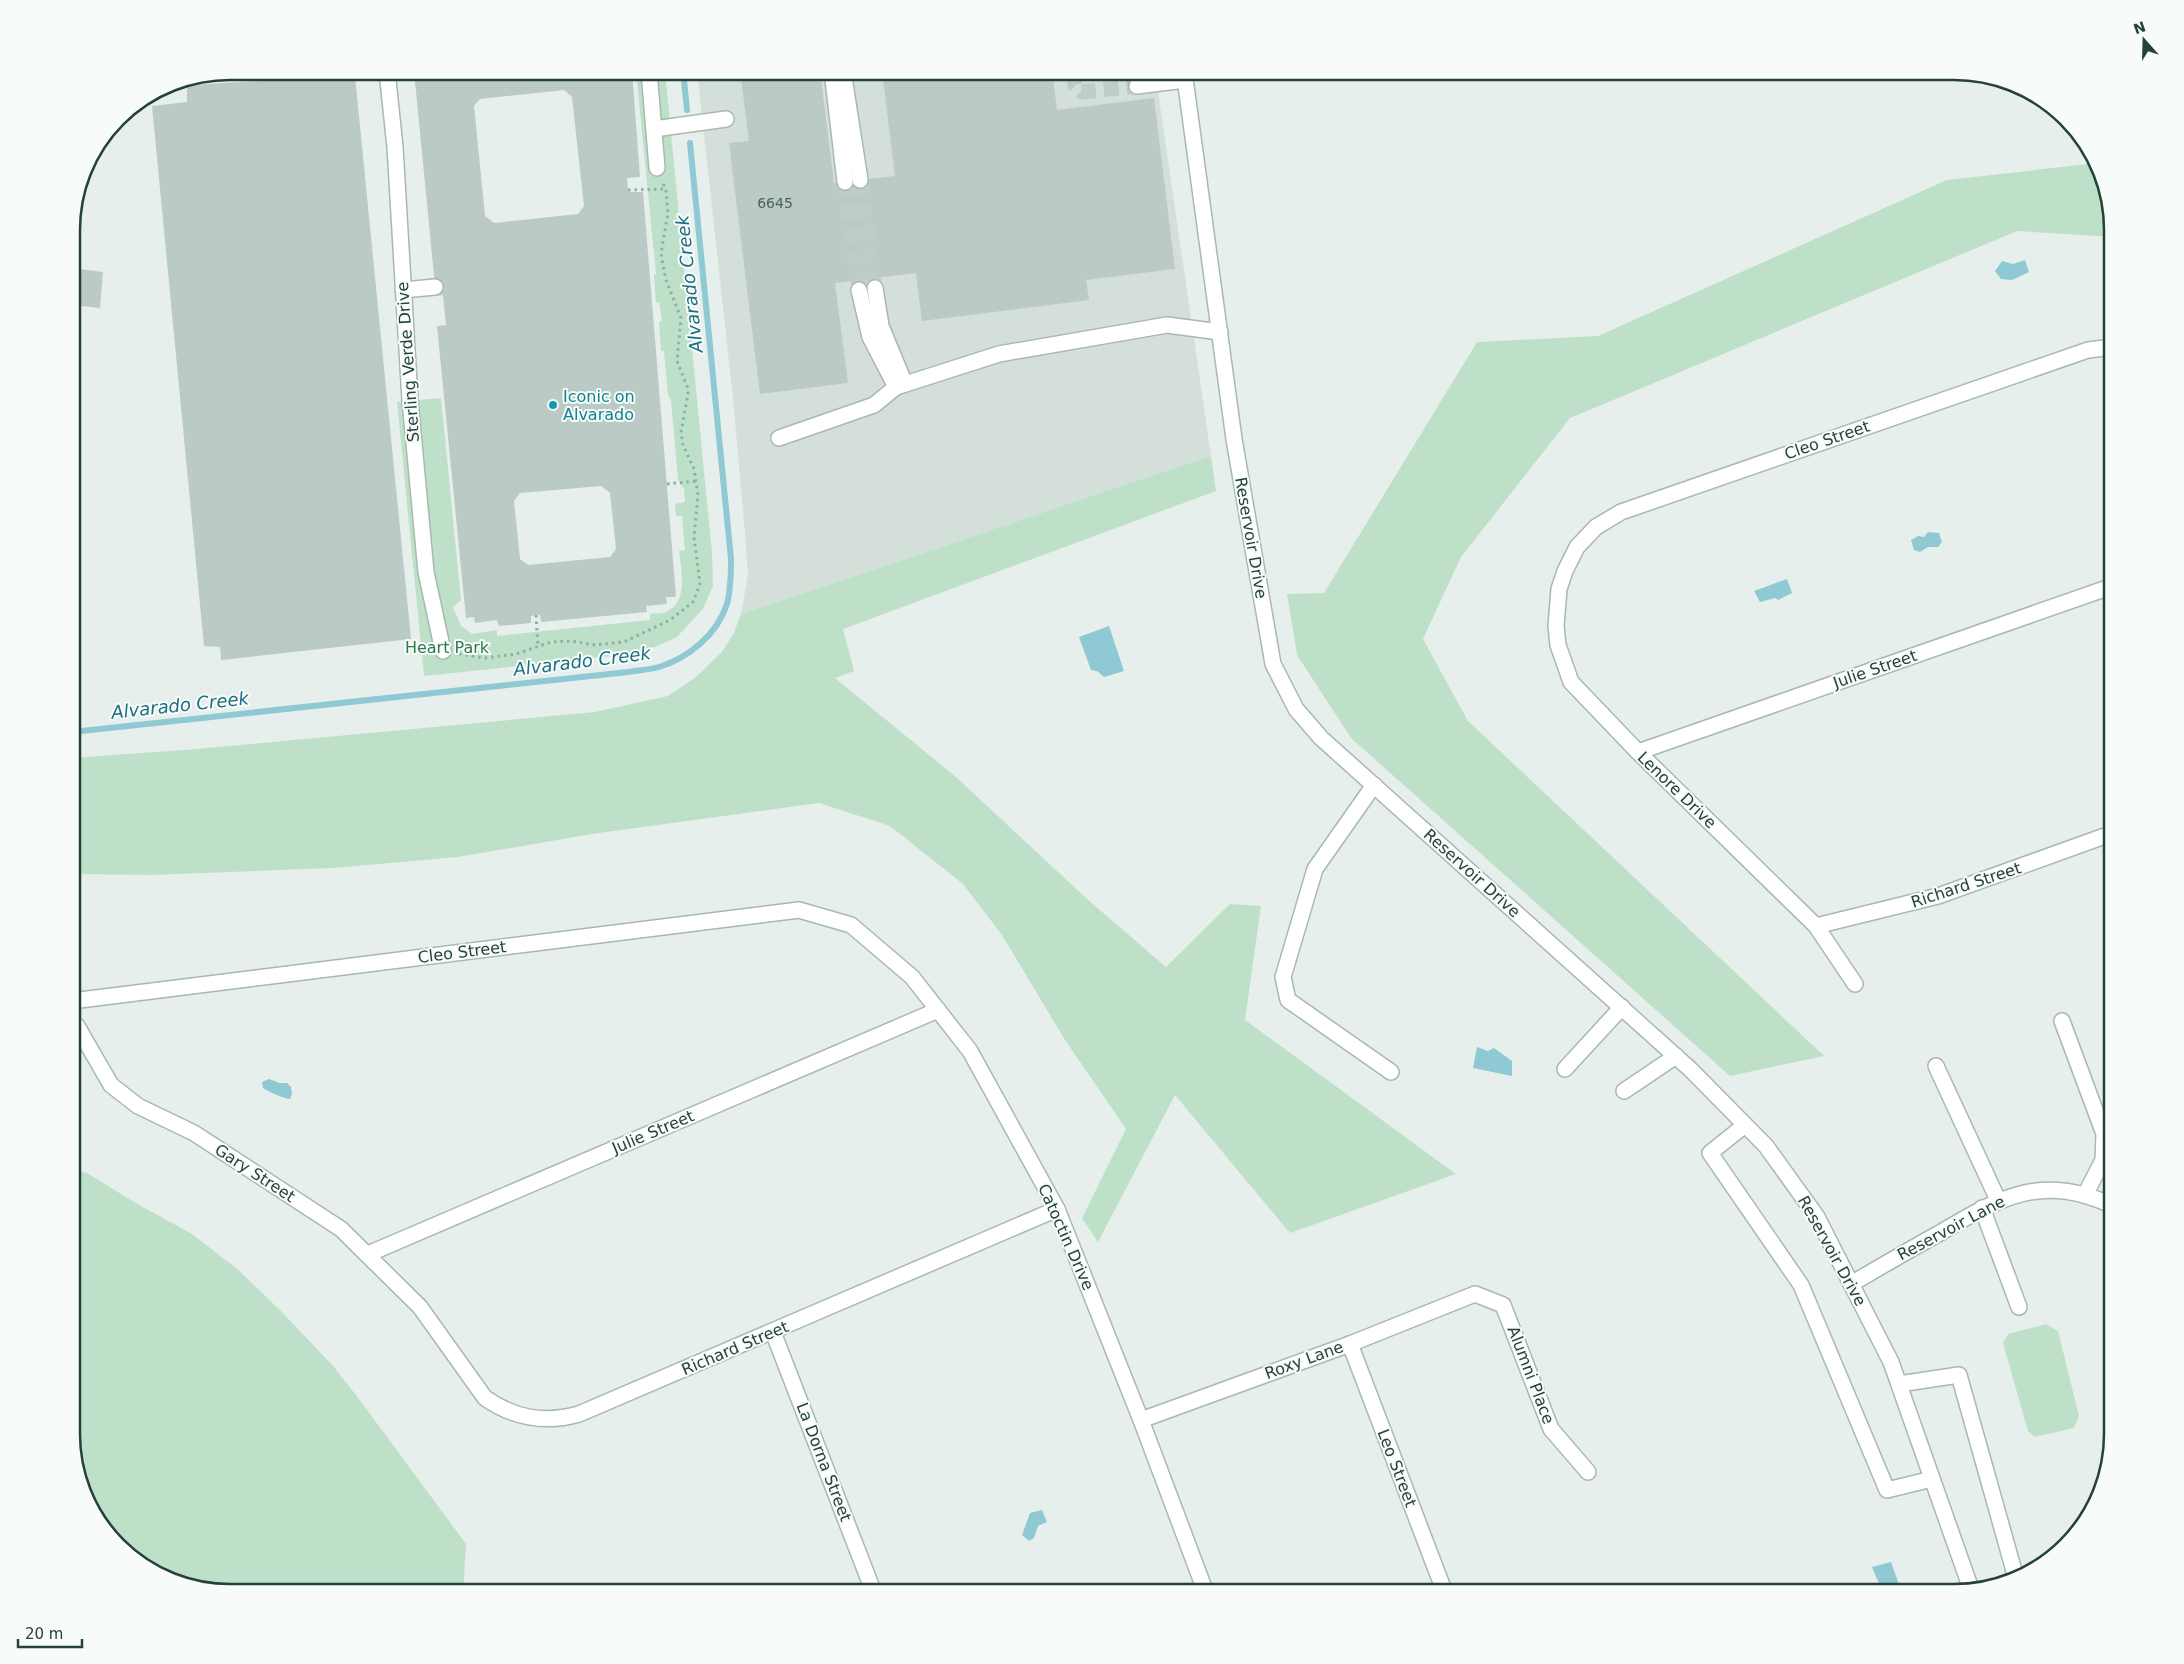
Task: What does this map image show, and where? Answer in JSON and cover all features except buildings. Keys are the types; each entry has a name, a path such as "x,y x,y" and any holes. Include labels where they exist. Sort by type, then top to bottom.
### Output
{"street":[{"name":"Sterling Verde Drive","path":"388,80 395,147 410,400 426,572 444,650"},
{"path":"650,80 657,168"},
{"path":"834,80 853,181 844,80"},
{"path":"1137,86 1165,80"},
{"name":"Reservoir Drive","path":"1185,80 1234,439 1273,664 1296,709 1322,738 1676,1056 1766,1146 1816,1217 1891,1362 1969,1583"},
{"path":"654,129 726,119"},
{"path":"403,290 435,288"},
{"path":"875,288 881,326 901,386"},
{"path":"859,290 870,337 901,386"},
{"path":"779,438 874,405 901,386 999,354 1125,337 1167,325 1220,332"},
{"name":"Cleo Street","path":"1565,571 1577,547 1586,537 1608,519 1621,512 2088,350 2104,348"},
{"name":"Lenore Drive","path":"1565,571 1559,589 1556,626 1563,664 1571,682 1638,752 1816,926 1855,984"},
{"name":"Julie Street","path":"1638,752 2104,589"},
{"path":"1374,785 1315,869 1283,977 1288,1000 1391,1072"},
{"name":"Richard Street","path":"1816,926 1938,896 2104,836"},
{"name":"Cleo Street","path":"80,1000 799,910 851,925"},
{"name":"Catoctin Drive","path":"851,925 912,977 970,1051 1057,1210 1141,1420 1203,1584"},
{"path":"1565,1069 1622,1007"},
{"name":"Julie Street","path":"368,1254 938,1010"},
{"path":"2062,1021 2104,1134 2103,1160 2084,1194"},
{"name":"Gary Street","path":"80,1031 111,1085 138,1106 194,1133 341,1229 420,1307 438,1331"},
{"path":"1624,1091 1676,1056"},
{"path":"1936,1066 1998,1200"},
{"path":"1745,1125 1710,1153 1801,1286 1887,1490 1932,1478"},
{"name":"Reservoir Lane","path":"1851,1284 1998,1200 2032,1191 2067,1191 2084,1194 2104,1202"},
{"path":"1982,1208 2019,1307"},
{"name":"Richard Street","path":"438,1331 485,1398 502,1409 521,1416 550,1419 579,1414 1057,1210"},
{"name":"Alumni Place","path":"1466,1297 1475,1294 1504,1305 1551,1429 1588,1472"},
{"name":"Roxy Lane","path":"1141,1420 1350,1344 1466,1297"},
{"name":"La Dorna Street","path":"773,1332 871,1584"},
{"name":"Leo Street","path":"1350,1344 1442,1584"},
{"path":"1898,1384 1958,1375 2014,1571"}],"path":[{"path":"444,650 485,658 516,654 538,646 572,641 595,645 624,642 670,620 693,602 700,584 694,537 698,508 697,481 683,445 681,432 688,394 687,386 677,361 681,318 662,265 661,253 668,213 665,188 657,168"},
{"path":"628,190 665,188"},
{"path":"667,484 697,481"},
{"path":"536,616 538,646"}],"shaded area":[{"path":"698,80 1156,80 1211,456 741,614 748,575 733,398"}],"green space":[{"name":"Heart Park","path":"637,80 666,80 712,553 713,586 703,609 677,637 641,653 424,676 397,402 441,398 461,600 453,607 461,626 472,634 497,630 497,636 650,620 650,614 664,613 678,601 682,585 679,551 685,550 682,516 676,516 675,504 685,502 684,489 678,480 671,400 668,395 664,351 661,351 659,322 662,321 659,302 656,303 654,275 656,274"},
{"path":"2088,164 2096,182 2101,201 2104,236 2017,231 1570,418 1461,557 1423,639 1468,721 1824,1056 1730,1076 1351,738 1297,655 1287,594 1324,593 1477,342 1598,336 1947,180"},
{"path":"1211,456 1216,491 843,629 854,671 835,678 956,777 1087,899 1166,967 1230,904 1261,906 1245,1020 1456,1174 1290,1233 1175,1095 1098,1242 1082,1218 1126,1129 1065,1040 1002,935 963,884 890,826 819,803 592,834 458,857 333,868 152,875 80,874 80,757 197,749 595,712 668,696 696,677 721,653 733,635 741,614"},
{"path":"80,1171 87,1173 139,1205 192,1234 236,1268 279,1309 334,1367 466,1544 464,1584 211,1583 182,1576 164,1568 147,1559 131,1547 111,1525 91,1491 85,1473 80,1443"},
{"path":"2046,1324 2058,1331 2079,1416 2074,1428 2035,1437 2028,1431 2003,1343 2008,1334"}],"water":[{"path":"2025,260 2029,272 2012,280 2001,279 1995,271 2002,261 2013,264"},
{"path":"1928,532 1939,533 1942,542 1938,547 1928,547 1920,552 1914,550 1911,540 1918,536 1924,537"},
{"path":"1787,579 1792,593 1778,600 1775,598 1760,602 1754,591"},
{"path":"1109,626 1124,671 1104,677 1097,671 1091,670 1079,637"},
{"path":"1477,1047 1488,1051 1494,1048 1512,1061 1512,1076 1473,1068"},
{"path":"269,1079 280,1083 287,1083 291,1087 292,1094 290,1099 276,1095 263,1088 262,1082"},
{"path":"1042,1510 1047,1522 1038,1526 1034,1538 1029,1541 1022,1535 1030,1513"},
{"path":"1891,1562 1899,1584 1879,1584 1872,1567"}],"waterway":[{"name":"Alvarado Creek","path":"684,80 687,110"},
{"name":"Alvarado Creek","path":"80,731 628,672 659,667 670,663 700,644 716,626 727,604 731,559 690,143"}],"tunnel":[{"path":"1074,80 1075,85 1082,92 1137,86"},
{"path":"860,180 875,288"},
{"path":"845,182 859,290"}],"place":[{"name":"Iconic on Alvarado","path":"553,405"}]}
